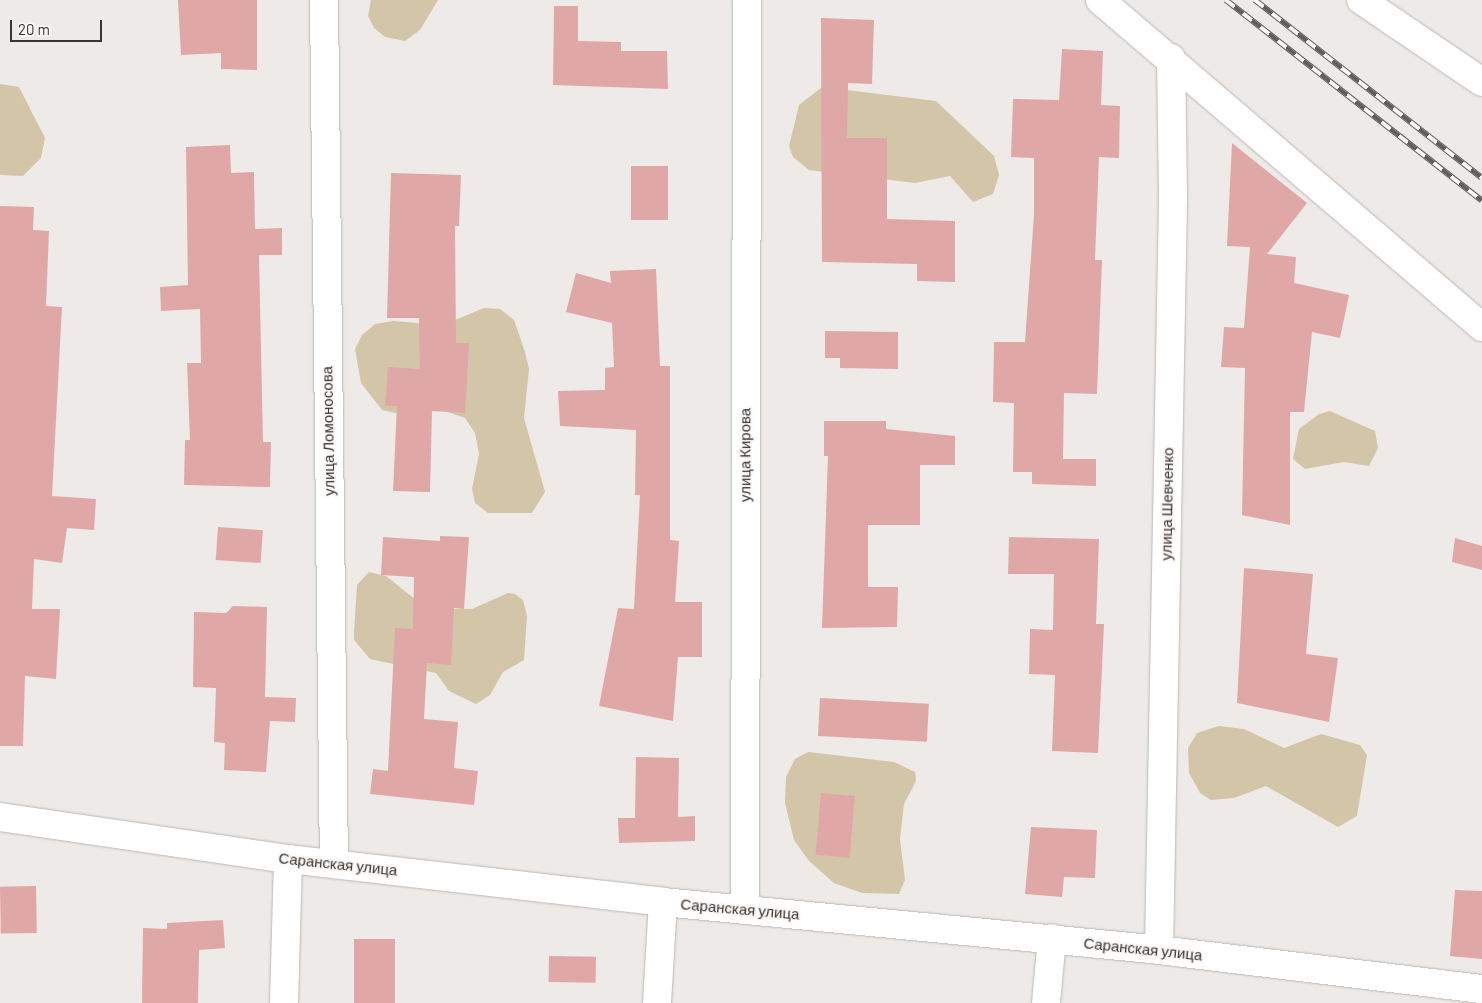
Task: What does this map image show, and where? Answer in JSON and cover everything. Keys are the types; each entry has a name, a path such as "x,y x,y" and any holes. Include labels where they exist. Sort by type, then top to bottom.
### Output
{"street":[{"name":"улица Ломоносова","path":"324,0 334,862"},
{"name":"улица Кирова","path":"745,909 747,0"},
{"path":"1100,0 1171,58 1482,327"},
{"path":"1361,0 1482,82"},
{"name":"улица Шевченко","path":"1159,950 1173,198 1171,58"},
{"name":"Саранская улица","path":"0,817 288,860 334,862 663,902 1052,938 1482,989"},
{"path":"284,1003 288,860"},
{"path":"656,1003 663,902"},
{"path":"1046,1003 1052,938"}],"shaded area":[{"path":"371,0 438,0 420,30 405,41 385,37 374,28 368,16"},
{"path":"0,84 19,87 45,138 41,158 23,176 0,175"},
{"path":"822,87 936,101 994,156 999,175 993,194 973,202 950,176 915,183 809,170 793,157 789,146 799,105"},
{"path":"484,308 500,309 514,320 529,369 524,418 545,492 532,513 488,513 475,503 472,489 479,454 475,433 465,418 442,410 400,414 382,410 361,383 355,349 362,335 375,324 393,321 443,325"},
{"path":"1330,411 1375,431 1378,448 1369,466 1344,462 1305,469 1293,459 1299,429 1319,414"},
{"path":"369,572 386,576 416,600 449,609 472,609 508,593 515,594 523,600 527,616 524,660 503,672 490,695 476,704 449,691 436,673 370,659 354,640 357,585"},
{"path":"1219,726 1244,729 1284,748 1321,734 1360,745 1367,755 1357,816 1338,827 1266,786 1234,798 1211,800 1200,793 1189,773 1188,748 1197,733"},
{"path":"808,752 894,762 915,772 916,781 904,804 900,839 905,880 899,894 862,893 834,883 809,861 794,840 785,803 786,777 795,759"}],"building":[{"path":"178,0 257,0 257,70 221,69 221,53 181,55"},
{"path":"554,6 578,6 578,41 621,42 621,51 667,51 668,89 553,85"},
{"path":"821,18 874,20 872,84 848,83 847,138 887,138 887,219 955,221 955,282 917,281 917,264 822,262"},
{"path":"1062,49 1103,51 1101,105 1120,106 1119,158 1099,157 1095,260 1102,260 1097,394 1064,393 1063,459 1096,459 1096,486 1032,484 1032,472 1013,472 1014,403 993,402 994,342 1025,342 1034,214 1034,158 1011,157 1013,99 1059,100"},
{"path":"1232,143 1307,203 1267,254 1296,257 1294,283 1349,295 1340,338 1312,332 1304,412 1290,412 1290,525 1242,515 1245,368 1221,367 1224,327 1244,328 1250,247 1227,246"},
{"path":"230,145 231,173 254,172 255,229 282,228 282,255 259,255 263,442 271,442 270,487 184,485 185,440 190,440 187,363 201,363 200,309 161,311 160,287 188,285 186,147"},
{"path":"631,166 668,166 668,220 631,220"},
{"path":"391,173 461,175 459,226 455,226 456,343 469,343 465,413 432,411 430,492 393,491 397,406 385,406 388,367 420,369 419,318 387,318"},
{"path":"0,206 34,207 33,230 49,231 46,306 62,307 52,496 96,499 94,530 67,528 62,563 34,559 32,609 60,609 56,679 25,676 23,746 0,746"},
{"path":"656,269 660,366 670,366 670,540 679,541 675,602 702,602 702,657 678,657 673,721 599,706 618,608 634,609 640,495 635,495 636,430 560,426 558,391 605,390 605,368 614,367 612,323 566,312 576,273 611,283 610,271"},
{"path":"825,331 898,332 898,369 840,368 840,358 825,358"},
{"path":"824,421 886,421 886,429 955,436 955,465 920,465 920,525 868,525 868,587 898,587 897,627 822,628 828,456 824,456"},
{"path":"218,527 263,530 261,563 216,560"},
{"path":"440,536 469,537 464,609 454,608 451,665 427,663 424,719 458,722 454,768 478,771 474,805 370,794 373,769 388,771 395,628 413,629 414,577 381,575 383,537 440,541"},
{"path":"1009,537 1099,539 1096,624 1104,624 1098,753 1052,751 1055,675 1029,674 1030,629 1053,630 1054,574 1008,574"},
{"path":"1455,538 1482,546 1482,570 1452,562"},
{"path":"1244,568 1313,574 1306,654 1338,658 1329,722 1237,703"},
{"path":"233,606 267,607 265,697 296,698 295,722 270,721 266,772 224,770 225,743 214,742 216,688 193,687 194,612 226,613"},
{"path":"820,698 929,704 927,742 818,736"},
{"path":"636,757 679,758 678,817 695,816 695,841 619,843 618,818 635,818"},
{"path":"821,793 855,796 849,858 816,855"},
{"path":"1031,827 1097,830 1095,878 1064,877 1062,897 1025,894"},
{"path":"36,886 37,933 1,934 0,887"},
{"path":"1455,890 1482,891 1482,959 1450,956"},
{"path":"223,920 225,948 199,950 198,1003 142,1003 143,928 167,929 167,923"},
{"path":"354,939 395,939 395,1003 354,1003"},
{"path":"549,956 596,957 596,983 549,982"}],"railway":[{"path":"1226,0 1482,201"},
{"path":"1255,0 1482,178"}]}
